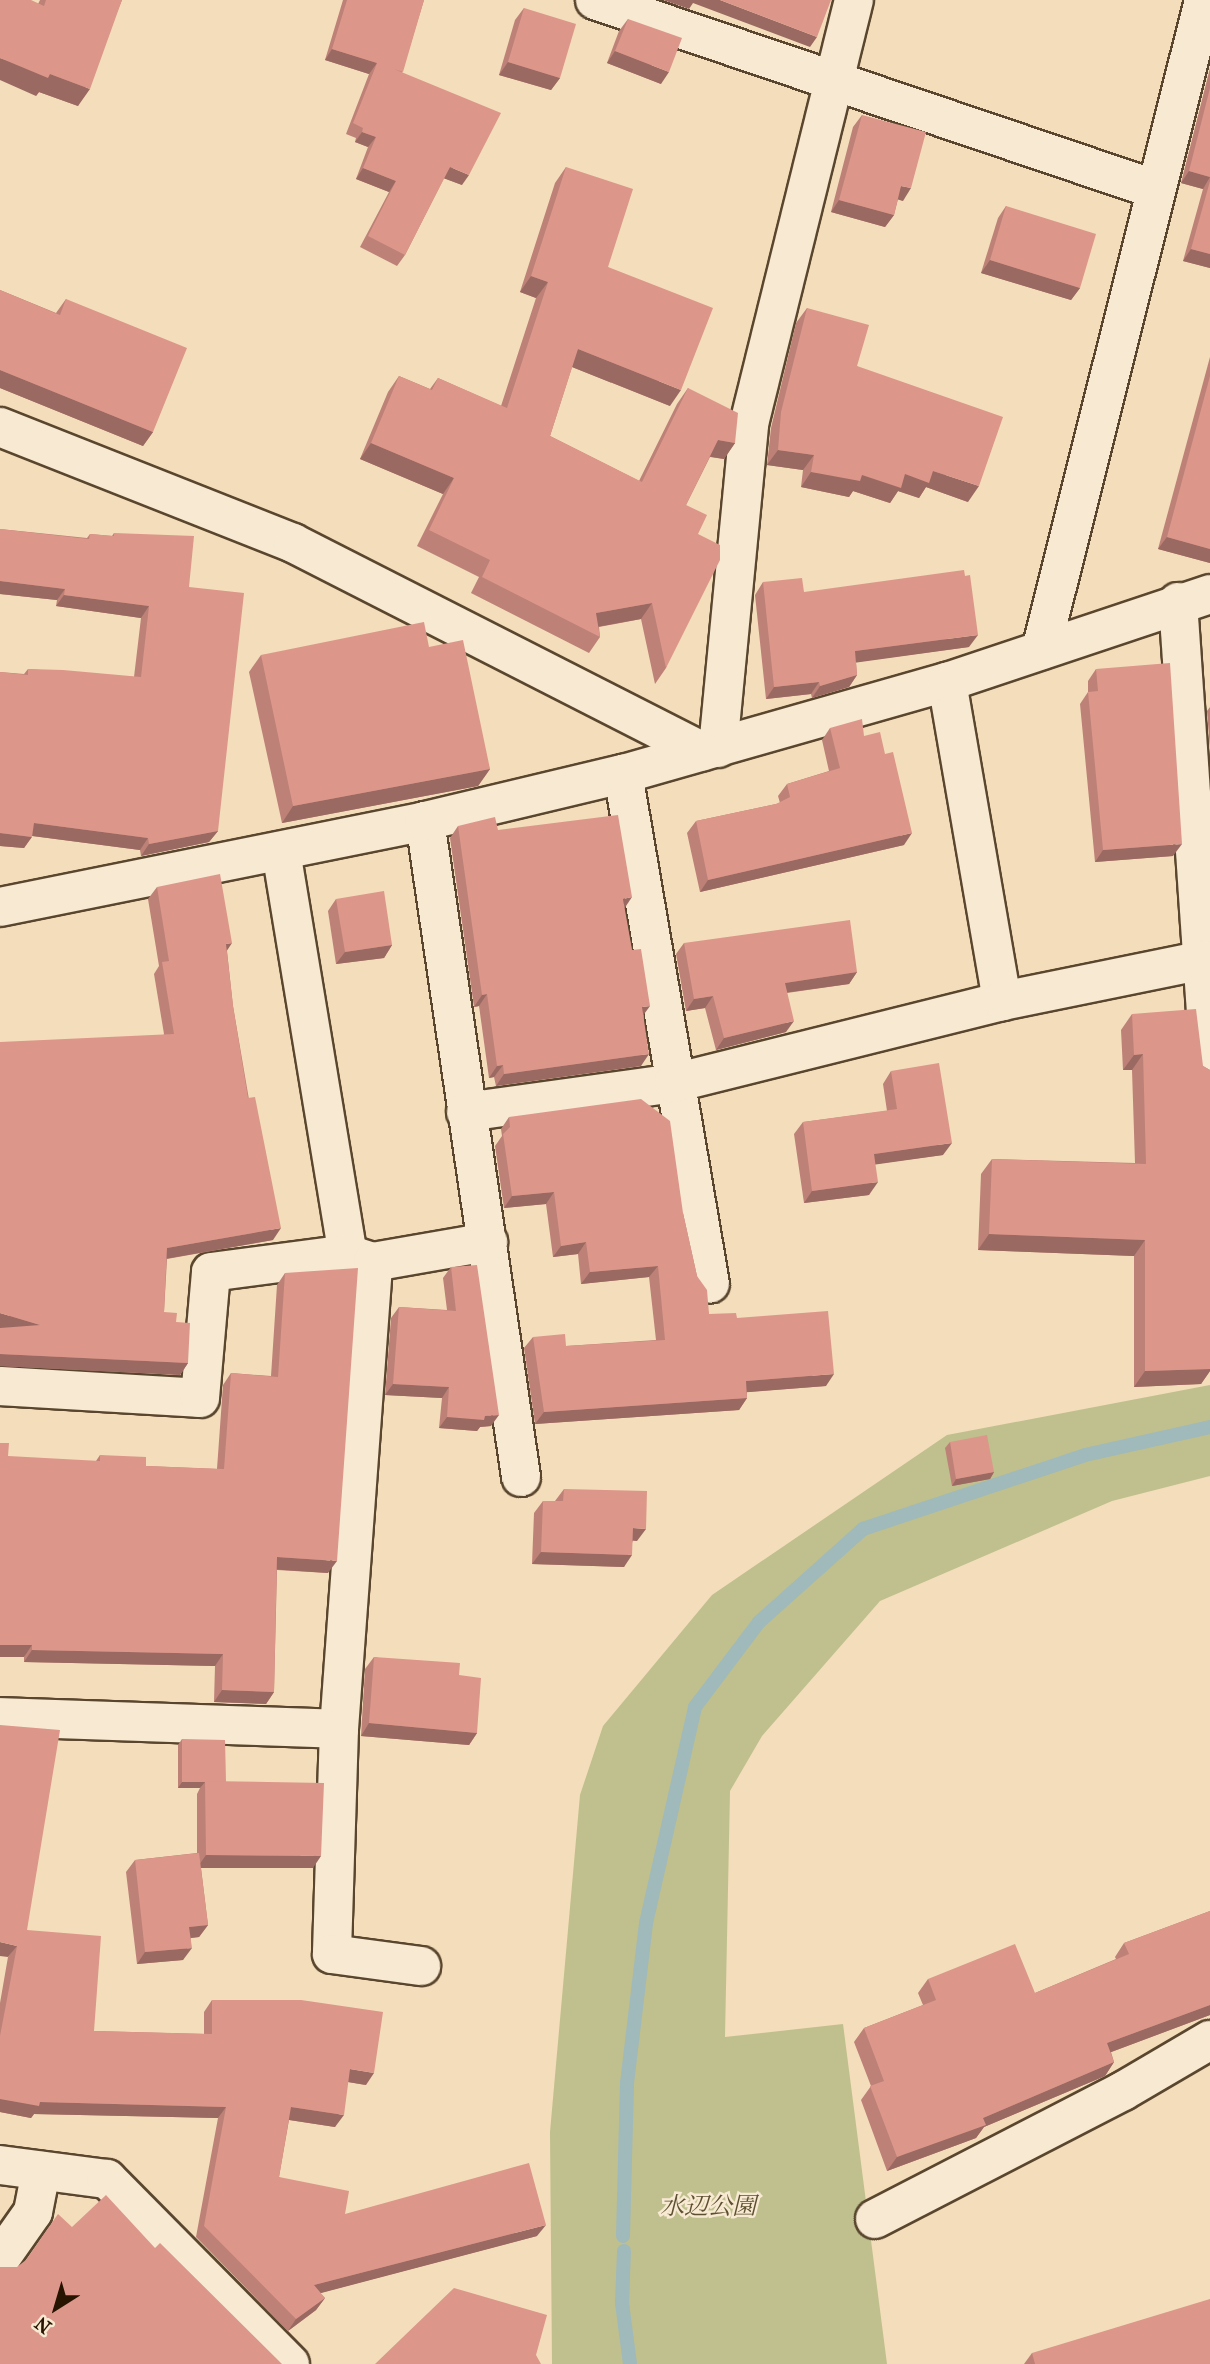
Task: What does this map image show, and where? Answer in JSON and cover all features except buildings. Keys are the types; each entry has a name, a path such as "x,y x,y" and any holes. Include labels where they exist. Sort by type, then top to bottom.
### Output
{"street":[{"path":"595,0 644,7 834,82 1154,189"},
{"path":"710,750 749,424 854,0"},
{"path":"1041,650 1154,189 1204,0"},
{"path":"0,427 293,542 710,750"},
{"path":"0,907 425,821 624,774 947,682 1194,598 1203,960 1208,1000 1210,1070"},
{"path":"947,682 1002,1001"},
{"path":"624,774 710,1284"},
{"path":"425,821 521,1477"},
{"path":"281,851 361,1258 332,1954 421,1966"},
{"path":"466,1112 674,1083 1002,1001 1203,960"},
{"path":"0,1386 200,1398 211,1272 361,1258 488,1242"},
{"path":"0,1717 340,1729"},
{"path":"875,2219 1123,2091 1210,2040"},
{"path":"0,2165 107,2179 290,2364"},
{"path":"0,2259 33,2212 41,2171"}],"green space":[{"name":"水辺公園","path":"1210,1385 1210,1476 1112,1501 880,1601 762,1736 730,1791 725,2037 843,2024 887,2364 552,2364 550,2132 580,1795 603,1726 712,1595 947,1435"}],"waterway":[{"path":"623,2236 627,2083 646,1923 695,1707 759,1622 863,1529 1085,1455 1210,1427"},
{"path":"624,2251 622,2303 630,2364"}]}
